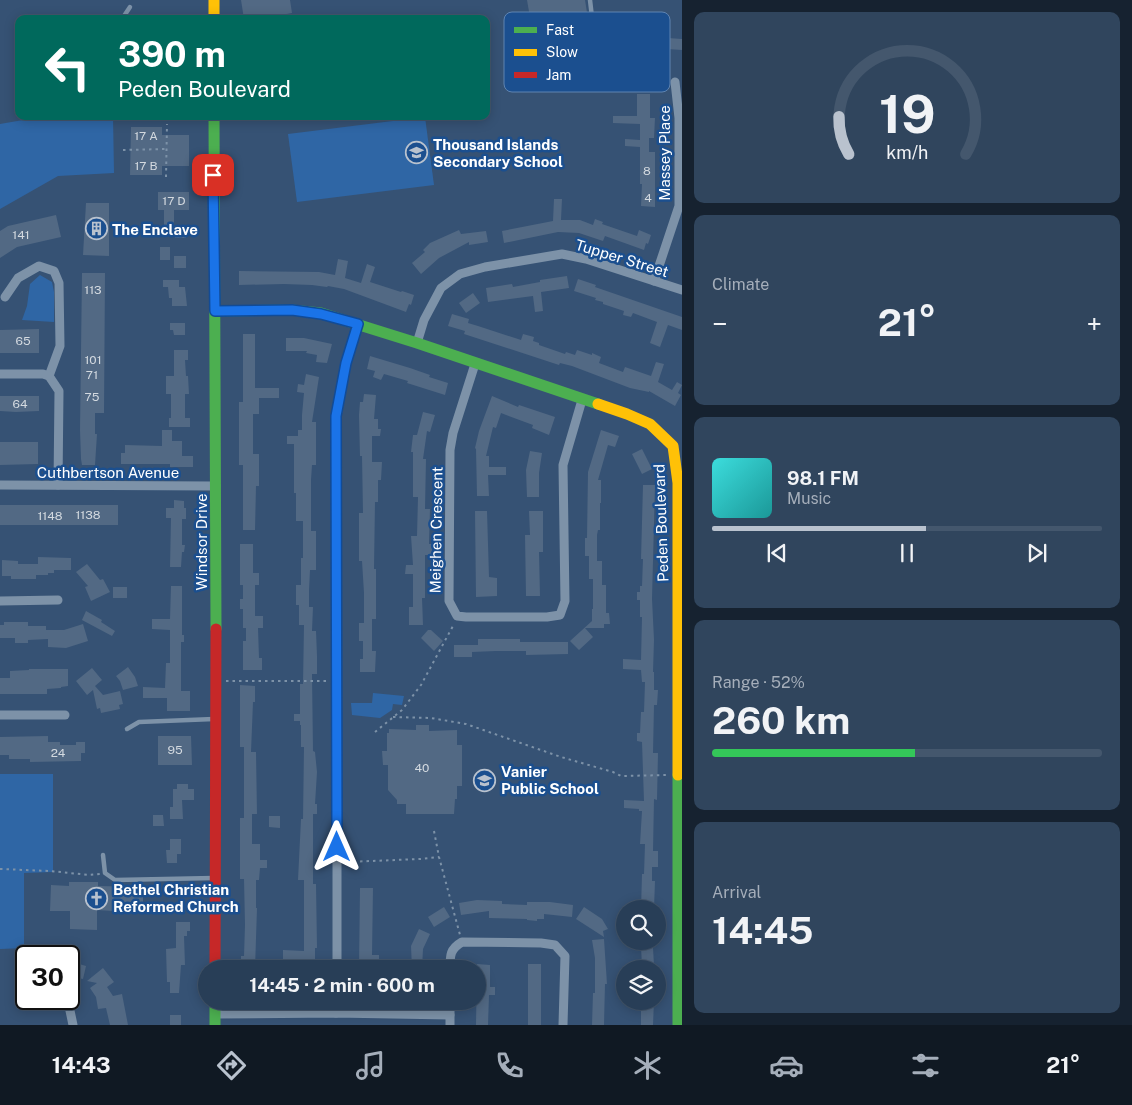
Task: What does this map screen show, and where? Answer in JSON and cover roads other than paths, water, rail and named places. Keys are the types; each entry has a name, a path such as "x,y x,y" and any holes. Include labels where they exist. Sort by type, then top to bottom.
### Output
{"street":[{"path":"214,0 214,15"},
{"name":"Massey Place","path":"654,281 679,206 679,118 675,82"},
{"name":"Windsor Drive","path":"214,120 216,486 215,960"},
{"name":"Tupper Street","path":"417,343 424,320 441,288 460,274 485,267 562,254 586,259 682,290"},
{"path":"5,297 18,278 39,266 54,271 59,283 60,346 50,376"},
{"name":"Peden Boulevard","path":"215,311 292,310 321,314 358,324 628,414 650,424 673,446 678,482 680,625 678,1025"},
{"path":"337,960 336,416 346,363 358,324"},
{"name":"Meighen Crescent","path":"475,364 453,433 450,450 449,601 457,616 466,618 547,617 560,615 565,600 563,465 582,400"},
{"path":"0,374 43,374 50,376 59,391 58,485"},
{"name":"Cuthbertson Avenue","path":"0,485 216,486"},
{"path":"0,601 58,600"},
{"path":"0,715 65,715"},
{"path":"450,960 454,946 462,942 541,943 555,945 565,956 563,1025"},
{"path":"70,1010 73,1025"},
{"path":"450,1010 450,1025"},
{"path":"215,1019 336,1013 450,1014"}],"lane":[{"path":"126,15 130,7"},
{"path":"128,729 139,722 216,719"},
{"path":"103,856 105,873 116,880 215,878"}],"place":[{"name":"Thousand Islands Secondary School","path":"417,153"},
{"name":"The Enclave","path":"96,229"},
{"name":"Vanier Public School","path":"485,780"},
{"name":"Bethel Christian Reformed Church","path":"97,898"}]}
